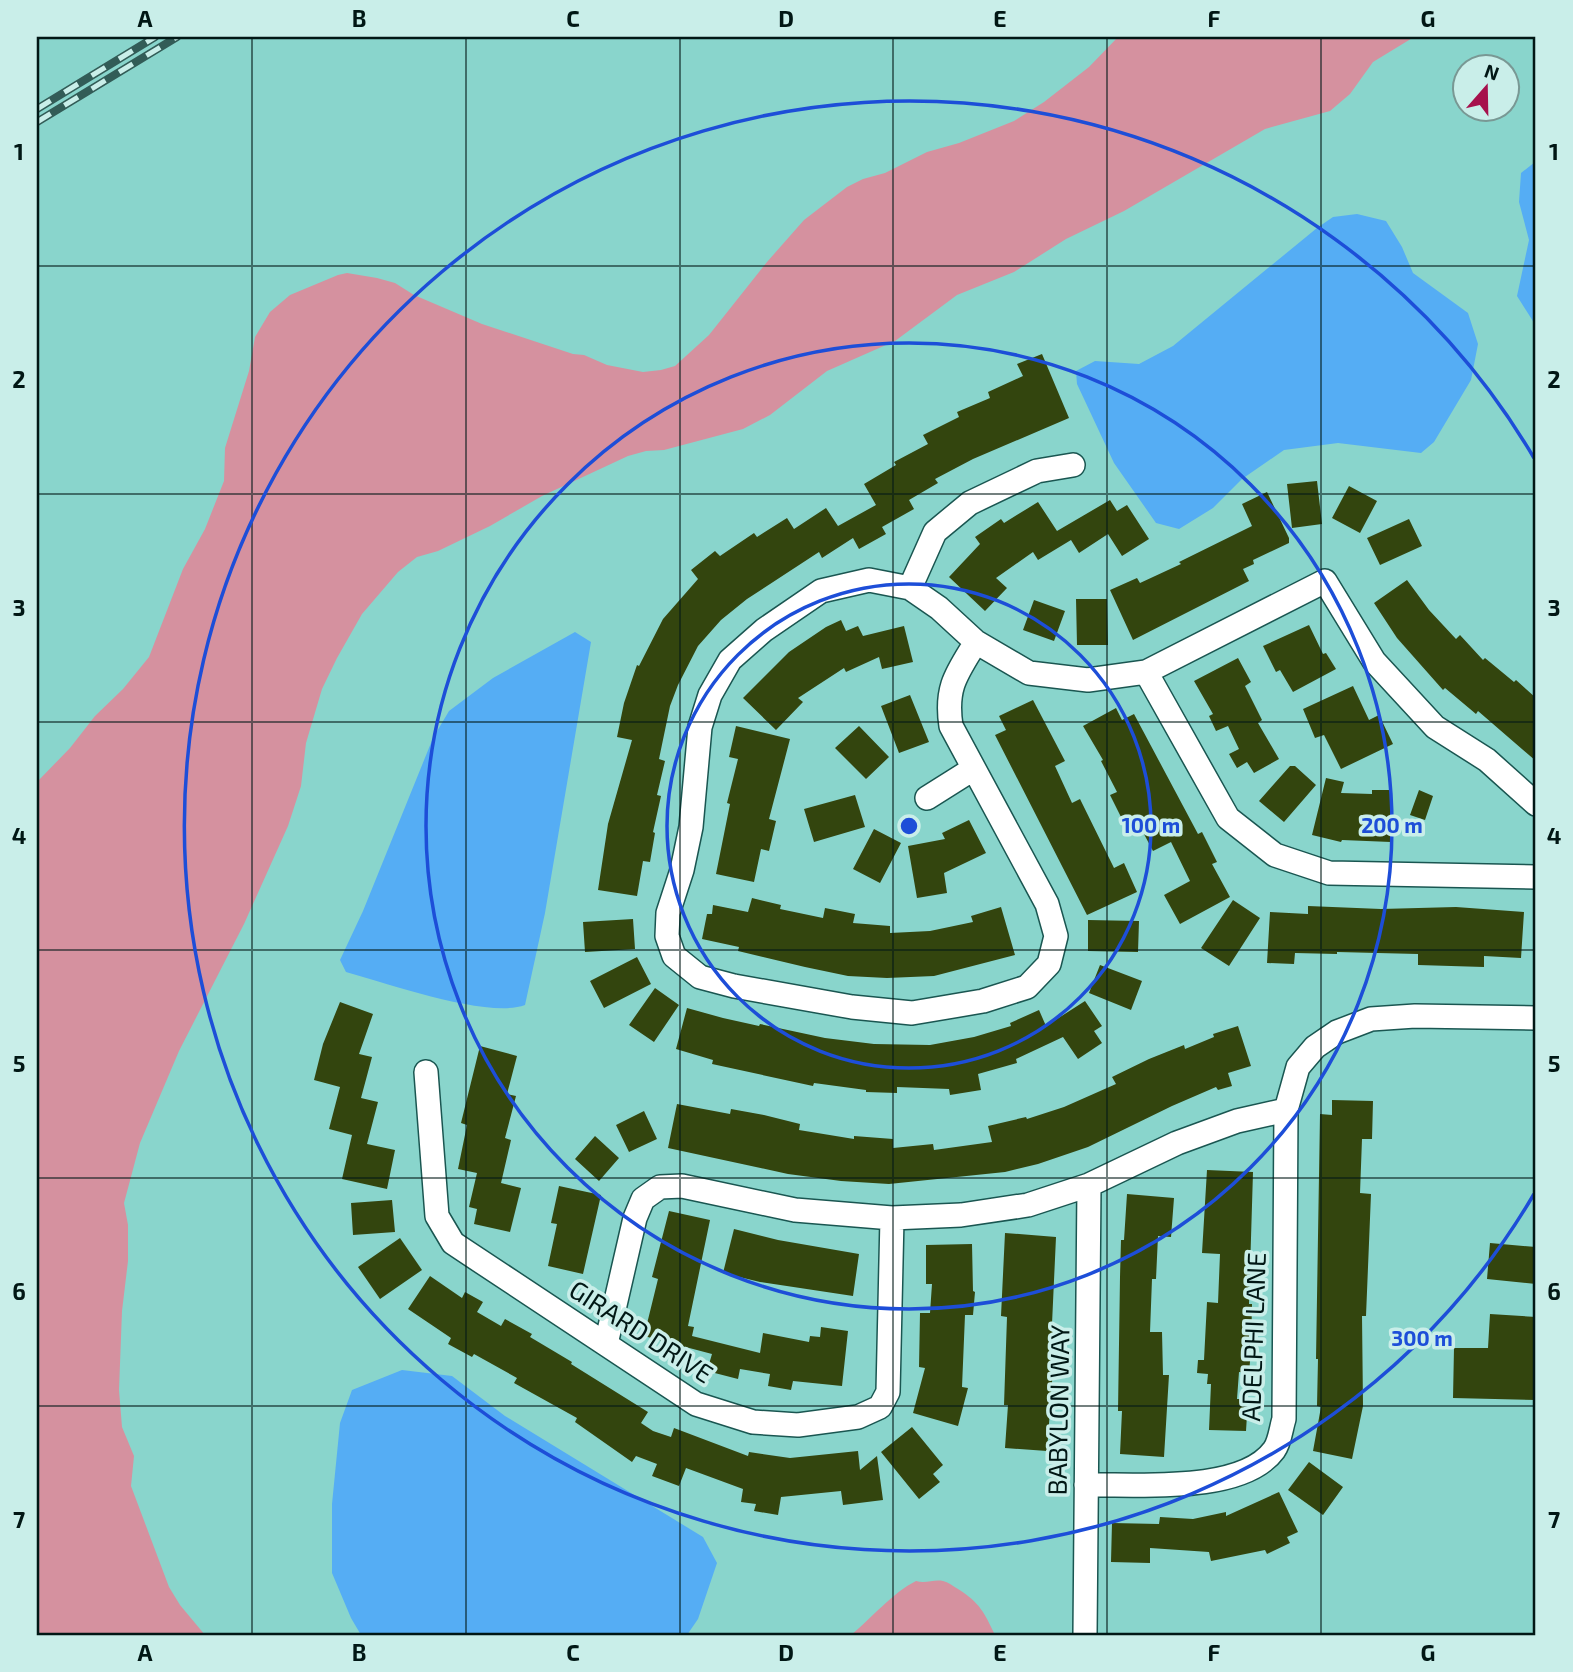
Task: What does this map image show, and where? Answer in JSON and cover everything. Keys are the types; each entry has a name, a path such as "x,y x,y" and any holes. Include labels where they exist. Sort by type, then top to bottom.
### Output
{"street":[{"path":"910,588 935,532 970,503 1037,471 1073,465"},
{"path":"976,642 952,681 948,707 951,726 1047,904 1056,936 1049,964 1027,987 983,1001 912,1013 852,1007 734,986 700,977 674,956 667,936 668,913 682,870 691,827 700,727 710,695 730,660 764,630 821,591 869,580 910,588 939,608 976,642 1029,673 1088,680 1146,672 1325,582 1374,662 1434,727 1487,760 1536,804"},
{"path":"1146,672 1228,818 1275,855 1329,873 1536,877"},
{"path":"927,798 973,769"},
{"name":"ADELPHI LANE","path":"1086,1485 1196,1483 1231,1478 1261,1464 1276,1448 1284,1419 1286,1110 1298,1067 1315,1047 1337,1032 1371,1019 1404,1016 1536,1018"},
{"name":"GIRARD DRIVE","path":"426,1072 437,1216 453,1243 696,1404 753,1422 798,1425 858,1417 880,1408 888,1392 892,1218"},
{"path":"606,1344 635,1217 643,1199 660,1187 682,1186 795,1210 892,1218 961,1215 1028,1205 1089,1185 1189,1139 1237,1121 1286,1110"},
{"name":"BABYLON WAY","path":"1085,1635 1089,1185"}],"shaded area":[{"path":"1118,37 1414,37 1373,62 1350,94 1330,111 1265,129 1124,211 1066,239 1014,272 957,295 895,341 827,371 770,415 743,429 664,450 628,456 542,496 490,526 438,551 417,557 398,572 362,614 322,689 306,743 301,786 288,826 244,924 179,1051 140,1143 124,1203 128,1225 128,1261 122,1311 119,1390 122,1427 134,1456 131,1486 169,1587 205,1635 37,1635 37,782 149,657 183,569 205,529 224,481 225,448 249,371 255,337 270,312 290,295 347,273 395,283 414,295 482,324 573,354 584,355 607,365 643,372 675,366 709,335 804,220 847,187 885,173 927,152 959,143 1014,121 1044,102 1089,67"},
{"path":"916,1581 943,1581 965,1594 981,1609 995,1635 851,1635 890,1599"}],"water":[{"path":"1535,162 1536,326 1517,296 1529,240 1519,202 1521,173"},
{"path":"1357,214 1386,221 1402,247 1413,273 1468,313 1478,344 1471,380 1434,442 1421,453 1338,443 1284,450 1242,479 1213,508 1179,529 1156,523 1114,463 1077,384 1076,371 1095,361 1139,364 1173,346 1317,228 1333,217"},
{"path":"575,632 591,642 545,913 525,1005 508,1008 463,1004 346,972 340,960 363,911 433,738 449,711 493,678"},
{"path":"402,1370 452,1376 505,1416 703,1537 717,1563 698,1619 687,1635 361,1635 332,1573 332,1504 340,1423 352,1390"}],"building":[{"path":"1042,354 1069,418 973,459 935,479 938,483 909,500 914,509 882,527 886,534 859,549 853,538 822,558 819,552 747,599 721,620 698,646 670,706 659,759 665,761 657,795 661,796 650,862 643,861 637,896 598,890 608,824 632,740 617,737 624,703 637,665 639,666 663,619 698,579 691,570 715,551 720,556 754,533 757,537 787,518 794,529 826,508 838,526 876,505 864,484 896,465 894,462 928,444 923,435 959,417 957,412 990,398 988,392 1023,376 1017,364"},
{"path":"1317,481 1322,524 1292,528 1287,484"},
{"path":"1349,486 1377,501 1360,533 1332,518"},
{"path":"1267,492 1289,543 1253,560 1254,564 1243,569 1249,581 1133,640 1110,590 1137,578 1140,583 1252,526 1242,504"},
{"path":"1110,500 1117,511 1127,505 1149,539 1122,556 1108,534 1079,553 1071,540 1038,560 1033,552 996,578 1007,588 985,611 949,577 980,544 975,537 1001,519 1004,523 1038,502 1057,531"},
{"path":"1409,519 1422,546 1380,565 1367,538"},
{"path":"1407,580 1429,610 1456,639 1460,635 1483,660 1485,658 1514,682 1516,680 1536,698 1536,761 1478,711 1476,714 1445,688 1443,690 1397,638 1374,603"},
{"path":"1076,599 1107,599 1108,645 1077,645"},
{"path":"1034,600 1065,611 1054,641 1023,630"},
{"path":"841,620 846,631 858,626 863,636 904,626 913,662 882,669 879,657 846,672 844,668 798,698 803,702 776,730 743,698 789,652"},
{"path":"1309,625 1323,654 1326,653 1336,669 1293,692 1280,670 1276,672 1263,646"},
{"path":"1238,658 1251,682 1245,686 1262,720 1258,723 1279,759 1254,773 1247,762 1237,768 1229,754 1239,749 1228,726 1216,731 1209,716 1213,714 1194,681"},
{"path":"1353,686 1369,720 1379,715 1393,744 1341,769 1324,735 1315,738 1303,709"},
{"path":"910,695 929,742 899,753 881,706"},
{"path":"1033,700 1065,761 1055,766 1072,803 1080,799 1114,868 1124,863 1137,892 1087,915 995,735 1006,730 999,716"},
{"path":"1116,708 1122,720 1134,714 1198,834 1202,832 1217,862 1212,864 1230,897 1180,924 1164,895 1190,881 1171,842 1153,851 1136,819 1125,825 1110,795 1117,792 1101,761 1103,760 1083,726"},
{"path":"736,726 790,739 769,819 776,821 769,851 761,849 754,882 716,874 730,804 727,803 738,759 729,757"},
{"path":"859,726 889,757 866,779 835,748"},
{"path":"1290,766 1295,766 1316,785 1284,822 1259,801"},
{"path":"1326,778 1344,782 1341,793 1372,794 1372,790 1392,790 1391,842 1341,842 1312,835"},
{"path":"1419,790 1433,796 1425,820 1410,815"},
{"path":"855,795 865,827 814,842 804,809"},
{"path":"969,820 986,853 944,873 947,893 917,898 908,846 945,839 942,833"},
{"path":"874,829 901,843 880,883 853,869"},
{"path":"752,898 781,905 780,909 823,918 825,908 855,914 853,923 890,926 890,933 930,931 973,922 971,916 1001,907 1015,955 934,976 887,978 848,976 805,967 738,951 739,947 702,939 707,914 712,914 713,905 748,912"},
{"path":"1233,900 1260,918 1229,966 1201,948"},
{"path":"1308,906 1381,909 1456,907 1524,912 1521,958 1484,956 1484,967 1418,965 1418,954 1337,952 1295,953 1294,964 1267,963 1270,912 1308,914"},
{"path":"633,919 635,949 585,952 583,922"},
{"path":"1088,920 1139,921 1138,952 1088,951"},
{"path":"637,957 651,984 604,1008 590,981"},
{"path":"1100,965 1142,981 1131,1010 1089,993"},
{"path":"655,988 679,1005 654,1042 629,1025"},
{"path":"1085,1001 1102,1026 1094,1031 1102,1043 1078,1059 1063,1037 1016,1059 1017,1063 978,1074 981,1090 950,1095 949,1089 897,1087 897,1093 866,1092 814,1083 813,1086 712,1064 713,1060 676,1049 687,1008 759,1026 760,1024 825,1038 874,1044 930,1045 974,1037 1011,1026 1010,1023 1039,1010 1046,1026"},
{"path":"340,1002 373,1014 359,1054 372,1057 361,1098 378,1102 367,1144 395,1150 387,1189 342,1179 352,1135 329,1129 340,1087 314,1080 323,1044"},
{"path":"1238,1026 1251,1066 1228,1073 1232,1086 1218,1090 1216,1087 1088,1147 1005,1172 889,1184 841,1181 788,1174 668,1148 677,1104 730,1114 731,1109 764,1115 800,1124 799,1130 854,1139 854,1136 893,1139 893,1148 933,1144 934,1150 992,1142 988,1126 1026,1117 1027,1119 1064,1107 1116,1084 1112,1077 1149,1059 1184,1045 1185,1049 1214,1037 1213,1034"},
{"path":"480,1046 517,1056 507,1094 516,1096 505,1138 511,1140 501,1183 521,1188 510,1232 474,1224 477,1209 469,1207 477,1173 458,1169 467,1125 461,1123"},
{"path":"1332,1100 1373,1101 1372,1139 1362,1139 1360,1193 1371,1194 1366,1316 1362,1316 1363,1406 1352,1459 1313,1451 1321,1407 1317,1406 1316,1359 1320,1114 1332,1115"},
{"path":"644,1111 657,1139 629,1152 616,1125"},
{"path":"595,1136 619,1158 599,1181 575,1159"},
{"path":"1207,1170 1253,1172 1249,1304 1252,1304 1251,1350 1249,1373 1239,1372 1237,1399 1248,1399 1246,1431 1209,1430 1211,1384 1207,1384 1208,1374 1197,1373 1198,1360 1204,1360 1207,1302 1218,1303 1220,1254 1202,1253"},
{"path":"559,1186 601,1195 583,1274 548,1266 557,1224 551,1223"},
{"path":"1127,1194 1174,1198 1171,1237 1158,1236 1156,1279 1152,1279 1150,1332 1162,1332 1163,1375 1169,1375 1164,1457 1120,1454 1120,1277 1121,1240 1124,1240"},
{"path":"392,1200 395,1232 353,1235 351,1203"},
{"path":"669,1211 710,1220 688,1326 694,1327 692,1336 760,1353 763,1333 809,1342 810,1336 820,1337 821,1327 848,1331 842,1386 793,1381 791,1390 768,1386 770,1374 740,1369 738,1379 707,1371 712,1354 644,1336 658,1279 652,1277"},
{"path":"734,1229 778,1240 859,1254 853,1296 760,1282 723,1273"},
{"path":"1005,1233 1056,1237 1053,1369 1047,1451 1005,1448 1008,1405 1004,1405 1007,1317 1001,1316"},
{"path":"400,1238 422,1270 380,1299 358,1267"},
{"path":"1490,1243 1536,1247 1536,1284 1487,1279"},
{"path":"972,1244 975,1292 973,1315 965,1315 962,1387 968,1388 958,1426 913,1413 925,1368 919,1367 920,1313 930,1313 932,1284 926,1284 926,1245"},
{"path":"430,1276 462,1298 465,1292 483,1302 477,1312 501,1326 505,1319 532,1334 530,1337 648,1412 641,1423 653,1431 671,1437 674,1428 748,1456 749,1452 790,1458 858,1451 860,1470 877,1456 883,1500 843,1505 841,1491 781,1497 778,1515 754,1511 756,1504 741,1502 743,1489 686,1468 679,1486 652,1476 657,1464 636,1456 632,1462 575,1422 577,1418 514,1383 517,1378 474,1354 472,1357 448,1344 451,1338 408,1309"},
{"path":"1490,1314 1536,1317 1536,1400 1453,1398 1454,1348 1488,1348"},
{"path":"912,1427 943,1465 933,1474 940,1482 919,1499 881,1452"},
{"path":"1309,1462 1343,1487 1323,1515 1288,1490"},
{"path":"1279,1492 1298,1532 1287,1537 1290,1543 1267,1554 1265,1550 1211,1561 1209,1552 1150,1548 1150,1563 1111,1562 1112,1523 1159,1524 1160,1517 1193,1519 1226,1512 1226,1516"}],"railway":[{"path":"37,109 155,37"},
{"path":"37,122 177,37"}]}
